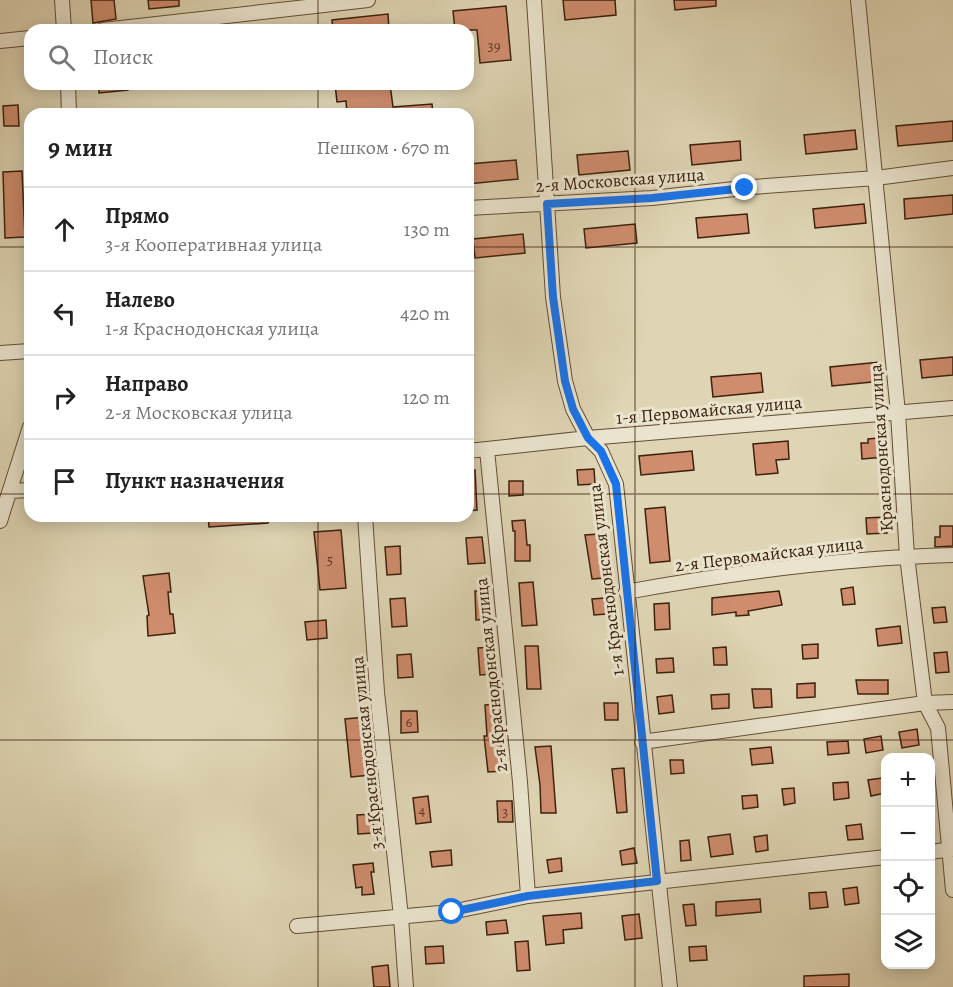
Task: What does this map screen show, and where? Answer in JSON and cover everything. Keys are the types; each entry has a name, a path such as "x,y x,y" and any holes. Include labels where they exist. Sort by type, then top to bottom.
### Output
{"street":[{"path":"62,0 64,24"},
{"path":"156,24 368,0"},
{"name":"1-я Краснодонская улица","path":"534,0 553,297 565,381 573,409 588,438 601,451 616,484 670,987"},
{"name":"Краснодонская улица","path":"858,0 898,413 906,556 925,703 938,728 953,890"},
{"path":"0,41 24,39"},
{"path":"68,90 69,108"},
{"name":"2-я Московская улица","path":"474,208 652,198 753,187 876,178 953,168"},
{"path":"0,353 24,351"},
{"name":"1-я Первомайская улица","path":"474,451 588,438 953,408"},
{"path":"0,521 24,446"},
{"name":"2-я Краснодонская улица","path":"487,450 520,782 528,896"},
{"path":"10,491 24,490"},
{"name":"3-я Краснодонская улица","path":"365,522 377,692 401,917 406,987"},
{"name":"2-я Первомайская улица","path":"626,592 788,566 906,556 953,555"},
{"path":"642,742 925,703 953,702"},
{"path":"935,852 951,850"},
{"path":"297,926 452,912 528,896 881,857"}],"building":[{"path":"91,0 114,0 116,19 93,23"},
{"path":"148,0 179,0 179,6 149,9"},
{"path":"563,0 615,0 616,15 565,20"},
{"path":"674,0 716,0 716,6 675,10"},
{"path":"506,6 511,60 480,63 477,30 474,30 474,24 454,24 453,11"},
{"path":"388,14 389,24 332,24 332,20"},
{"path":"99,90 128,90 99,93"},
{"path":"336,90 391,90 393,107 432,104 432,108 347,108 346,101 337,102"},
{"path":"18,105 19,126 4,126 3,106"},
{"path":"953,121 953,141 898,146 896,126"},
{"path":"855,130 857,149 806,154 804,135"},
{"path":"740,141 741,160 692,165 690,145"},
{"path":"628,151 630,170 579,175 577,155"},
{"path":"516,160 518,179 474,183 474,164"},
{"path":"22,171 24,237 5,238 3,172"},
{"path":"953,195 953,214 905,219 904,199"},
{"path":"864,204 866,223 815,228 813,209"},
{"path":"747,214 749,233 698,238 696,218"},
{"path":"635,224 637,243 586,248 584,229"},
{"path":"523,234 525,253 475,258 474,239"},
{"path":"953,357 953,375 922,378 920,360"},
{"path":"880,362 882,381 832,386 830,367"},
{"path":"761,373 763,392 713,397 711,377"},
{"path":"878,438 878,441 885,441 886,457 862,459 861,443 868,443 868,439"},
{"path":"788,441 789,459 776,460 778,473 756,475 753,444"},
{"path":"692,451 694,470 641,475 639,456"},
{"path":"594,469 595,484 578,485 577,470"},
{"path":"474,470 475,470 477,510 474,510"},
{"path":"509,481 523,481 523,495 509,496"},
{"path":"665,507 670,561 650,563 645,509"},
{"path":"885,517 887,533 867,534 866,518"},
{"path":"525,520 527,545 530,545 530,561 515,561 515,531 513,531 512,521"},
{"path":"209,522 268,522 268,523 209,527"},
{"path":"940,526 953,526 953,546 935,547 935,537 940,537"},
{"path":"341,530 346,588 320,590 314,532"},
{"path":"599,534 605,578 592,579 585,535"},
{"path":"482,537 485,563 468,564 466,538"},
{"path":"400,546 401,574 387,575 385,547"},
{"path":"169,573 170,614 173,614 175,633 148,636 147,616 149,615 143,576"},
{"path":"533,582 537,625 522,626 519,583"},
{"path":"853,587 855,604 843,605 841,589"},
{"path":"475,591 489,591 489,619 476,620"},
{"path":"779,591 782,605 748,611 749,615 736,616 736,612 712,615 712,598"},
{"path":"405,598 407,626 392,627 390,599"},
{"path":"605,598 606,614 594,615 592,599"},
{"path":"669,603 670,629 655,630 654,604"},
{"path":"945,607 947,622 934,623 932,608"},
{"path":"326,620 327,638 307,640 305,622"},
{"path":"900,626 902,643 878,646 876,629"},
{"path":"818,644 818,658 803,659 802,645"},
{"path":"525,646 538,646 541,689 527,689"},
{"path":"491,647 494,674 480,675 478,648"},
{"path":"726,647 727,665 714,665 713,648"},
{"path":"947,652 949,672 936,673 934,653"},
{"path":"411,654 413,677 398,678 397,655"},
{"path":"673,658 674,672 657,673 656,659"},
{"path":"856,680 888,680 888,694 858,694"},
{"path":"815,683 815,697 797,698 797,684"},
{"path":"752,689 771,689 772,707 754,708"},
{"path":"729,694 729,708 712,709 711,695"},
{"path":"672,695 674,712 659,714 657,697"},
{"path":"604,703 618,703 618,720 605,720"},
{"path":"499,704 503,771 488,772 484,736 487,736 485,705"},
{"path":"401,711 417,711 418,732 401,733"},
{"path":"366,717 371,775 351,777 345,719"},
{"path":"917,729 919,745 902,748 899,732"},
{"path":"881,736 883,750 866,753 864,739"},
{"path":"848,741 849,753 828,755 827,742"},
{"path":"551,746 556,813 541,813 535,747"},
{"path":"771,747 773,763 752,765 750,749"},
{"path":"670,760 683,760 684,773 671,774"},
{"path":"624,768 627,812 617,813 612,769"},
{"path":"881,778 881,794 871,796 868,780"},
{"path":"848,782 849,798 834,800 833,783"},
{"path":"794,788 795,803 784,805 782,789"},
{"path":"757,795 758,807 743,809 742,796"},
{"path":"428,796 431,822 416,824 413,798"},
{"path":"497,801 512,801 513,822 498,822"},
{"path":"373,814 374,833 358,834 357,815"},
{"path":"861,824 863,839 848,840 846,826"},
{"path":"730,834 733,854 711,857 708,837"},
{"path":"767,835 768,850 756,852 754,837"},
{"path":"689,840 691,860 681,861 680,841"},
{"path":"634,848 637,863 622,865 620,851"},
{"path":"451,850 452,865 432,867 430,852"},
{"path":"561,858 562,871 549,873 547,860"},
{"path":"373,863 374,872 371,872 374,894 362,895 362,887 356,888 353,865"},
{"path":"857,887 859,903 845,905 843,889"},
{"path":"826,892 828,907 810,909 809,893"},
{"path":"760,899 761,912 716,916 716,902"},
{"path":"694,904 696,925 686,926 683,905"},
{"path":"581,913 582,928 563,930 564,943 546,945 543,916"},
{"path":"639,914 642,938 625,940 622,916"},
{"path":"506,920 508,933 487,935 486,922"},
{"path":"528,941 530,970 517,971 515,942"},
{"path":"443,946 444,963 426,964 425,947"},
{"path":"706,946 707,960 690,961 689,947"},
{"path":"388,965 390,987 374,987 372,967"},
{"path":"849,974 849,987 804,987 804,976"}],"route":[{"path":"452,912 528,896 657,881 616,484 601,451 588,438 573,409 565,381 553,297 547,204 652,198 745,188"}]}
